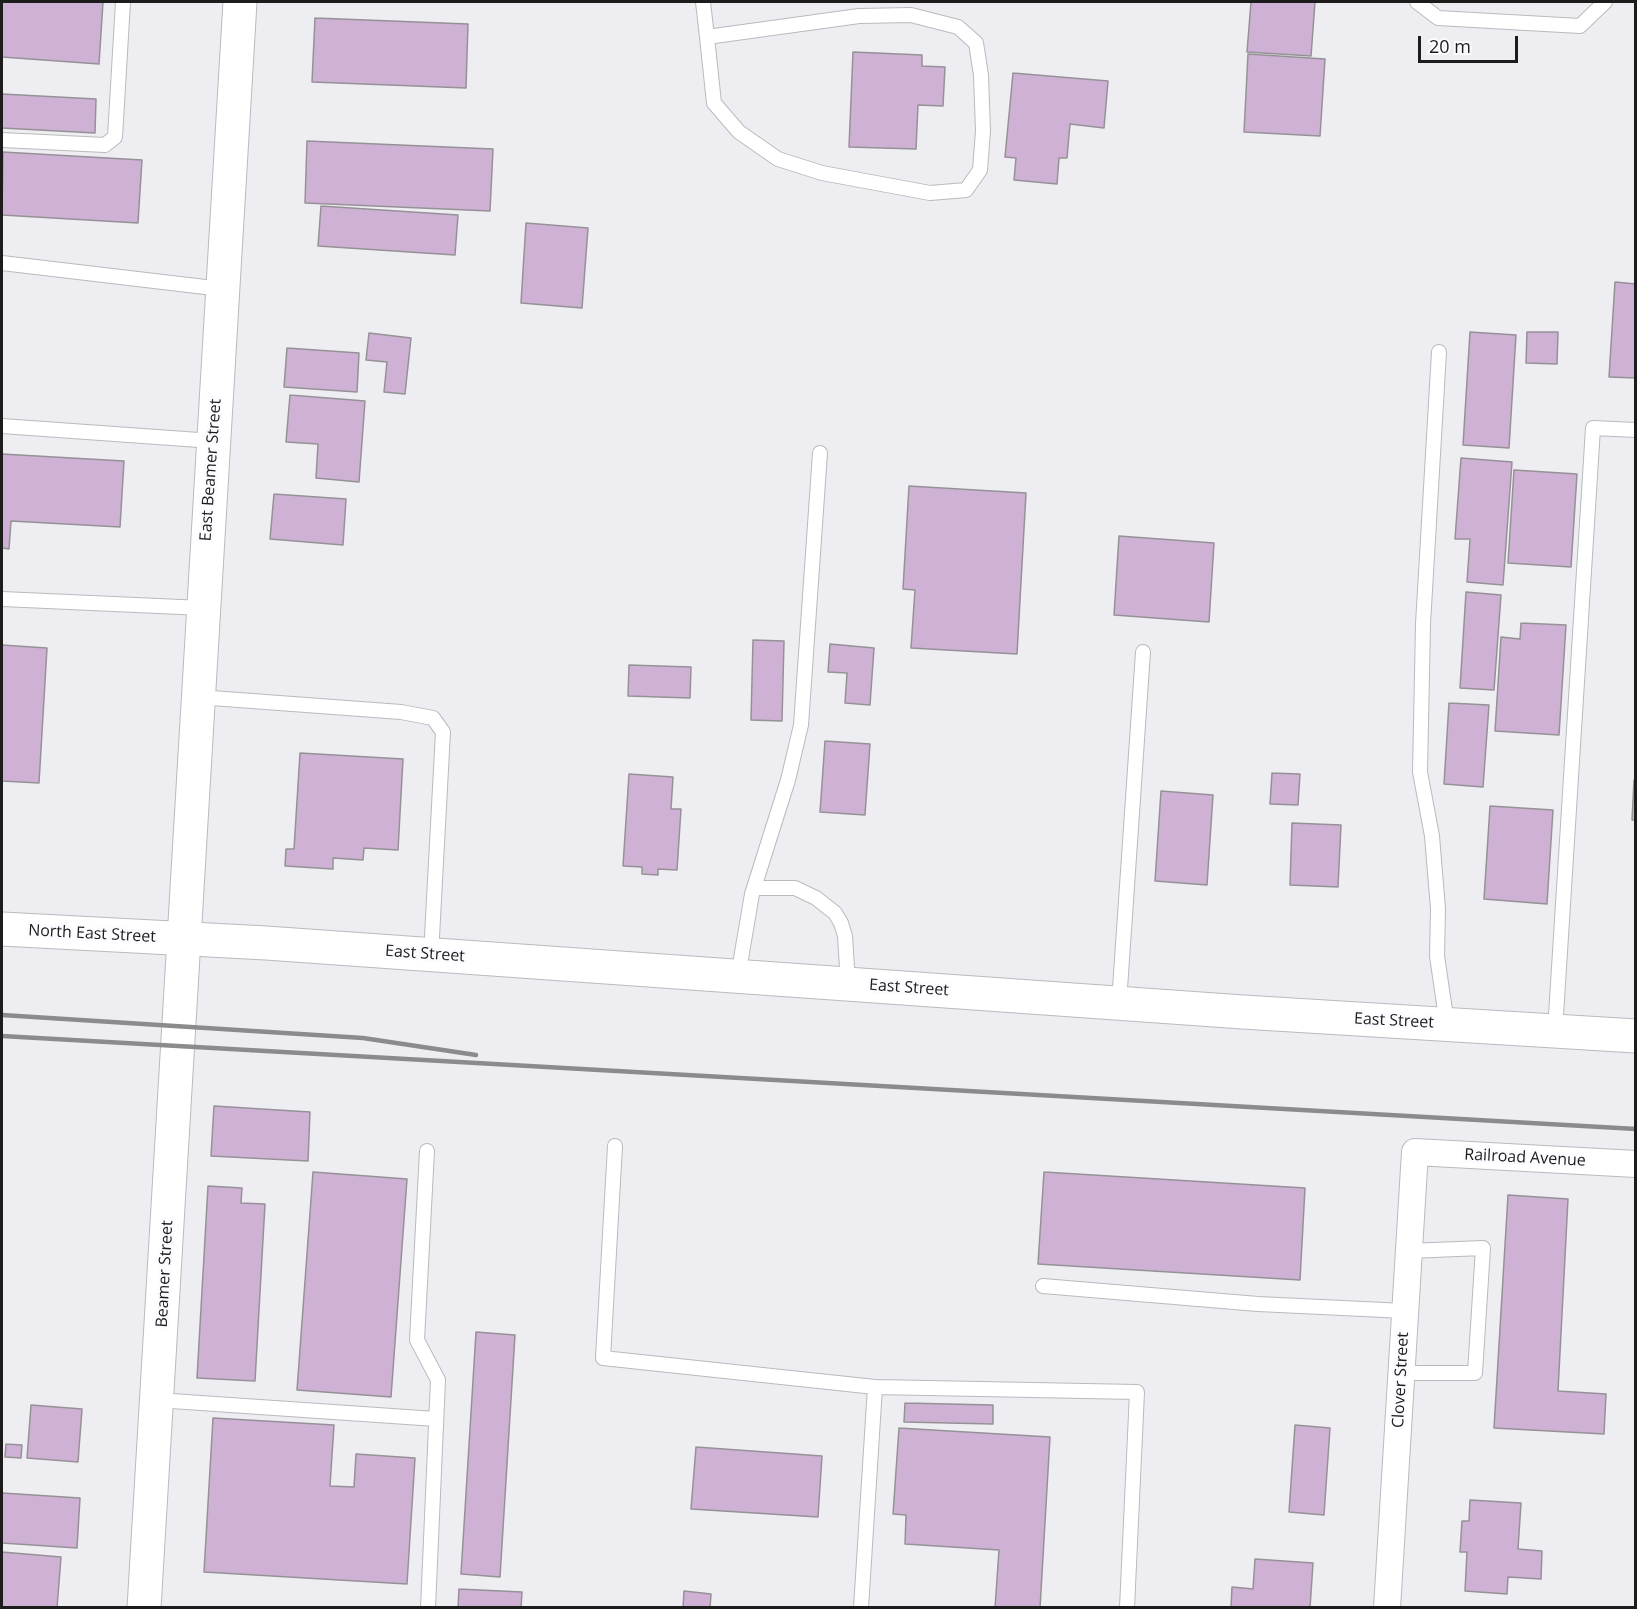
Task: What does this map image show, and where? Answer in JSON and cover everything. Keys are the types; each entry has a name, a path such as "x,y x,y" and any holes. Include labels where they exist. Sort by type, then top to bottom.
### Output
{"main road":[{"name":"East Beamer Street","path":"183,939 240,2"},
{"name":"North East Street","path":"2,929 183,939"},
{"name":"East Street","path":"183,939 1635,1036"},
{"name":"Beamer Street","path":"144,1608 183,939"}],"street":[{"name":"Railroad Avenue","path":"1414,1152 1635,1164"},
{"name":"Clover Street","path":"1387,1608 1414,1152"}],"lane":[{"path":"2,140 105,145 115,137 123,2"},
{"path":"703,2 706,37 714,103 739,132 778,159 822,173 930,193 966,190 980,170 983,131 981,75 976,44 958,27 911,15 859,16 706,37"},
{"path":"1417,2 1438,18 1580,26 1605,2"},
{"path":"2,263 222,289"},
{"path":"1439,352 1423,624 1420,772 1432,836 1438,909 1437,956 1447,1024"},
{"path":"2,426 213,441"},
{"path":"1555,1031 1593,428 1635,430"},
{"path":"738,976 754,888 788,780 801,725 820,453"},
{"path":"2,599 203,608"},
{"path":"1119,1003 1143,652"},
{"path":"198,698 400,712 433,718 443,732 431,955"},
{"path":"754,888 795,888 816,898 835,913 841,923 844,936 848,984"},
{"path":"615,1146 603,1358 874,1387 1137,1392 1126,1608"},
{"path":"427,1151 417,1340 438,1380 428,1608"},
{"path":"1401,1373 1475,1374 1483,1248 1408,1251"},
{"path":"1043,1286 1269,1305 1405,1311"},
{"path":"861,1608 874,1387"},
{"path":"157,1400 436,1419"}],"building":[{"path":"2,2 103,2 99,64 2,57"},
{"path":"1251,2 1315,2 1311,56 1247,52"},
{"path":"315,18 468,24 466,88 312,82"},
{"path":"853,52 922,55 922,66 945,67 943,106 918,105 916,149 849,147"},
{"path":"1248,54 1325,59 1320,136 1244,132"},
{"path":"1013,73 1108,81 1104,128 1070,124 1067,158 1059,158 1057,184 1014,180 1016,158 1005,157"},
{"path":"2,94 96,99 95,133 2,128"},
{"path":"307,141 493,149 490,211 305,203"},
{"path":"3,152 142,160 138,223 2,215"},
{"path":"321,206 458,215 455,255 318,246"},
{"path":"526,223 588,228 582,308 521,303"},
{"path":"1615,282 1636,284 1636,378 1609,377"},
{"path":"1470,332 1516,335 1509,448 1463,445"},
{"path":"1527,332 1558,332 1557,364 1526,363"},
{"path":"369,333 411,338 405,394 384,392 387,362 366,360"},
{"path":"287,348 359,353 357,392 284,387"},
{"path":"290,395 365,401 359,482 316,478 318,444 286,442"},
{"path":"2,454 124,461 120,527 11,521 9,549 2,548"},
{"path":"1461,458 1512,462 1503,585 1467,582 1470,539 1455,539"},
{"path":"1514,470 1577,474 1571,567 1508,563"},
{"path":"909,486 1026,493 1017,654 911,648 915,590 903,589"},
{"path":"274,494 346,499 343,545 270,539"},
{"path":"1119,536 1214,543 1209,622 1114,615"},
{"path":"1466,592 1501,595 1494,690 1460,688"},
{"path":"1521,623 1566,625 1559,735 1495,731 1501,637 1520,639"},
{"path":"753,640 784,641 782,721 751,720"},
{"path":"830,644 874,648 870,705 845,703 847,673 828,672"},
{"path":"2,645 47,648 39,783 2,781"},
{"path":"629,665 691,667 690,698 628,696"},
{"path":"1449,703 1489,705 1483,787 1444,784"},
{"path":"825,741 870,744 865,815 820,812"},
{"path":"300,753 403,759 398,850 364,848 363,860 333,858 333,869 285,866 286,849 294,849"},
{"path":"1272,773 1300,774 1298,805 1270,804"},
{"path":"629,774 673,777 671,809 681,809 677,870 658,869 658,875 642,874 642,867 623,866"},
{"path":"1634,780 1636,780 1636,820 1632,820"},
{"path":"1161,791 1213,795 1207,885 1155,881"},
{"path":"1490,806 1553,810 1547,904 1484,899"},
{"path":"1292,823 1341,825 1338,887 1290,885"},
{"path":"214,1106 310,1112 308,1161 211,1156"},
{"path":"313,1172 407,1179 391,1397 297,1390"},
{"path":"1044,1172 1305,1188 1300,1280 1038,1264"},
{"path":"208,1186 242,1188 241,1203 265,1204 255,1381 197,1378"},
{"path":"1508,1195 1568,1199 1558,1391 1606,1394 1604,1434 1494,1428"},
{"path":"476,1332 515,1335 500,1577 461,1574"},
{"path":"905,1403 993,1405 993,1424 904,1422"},
{"path":"31,1405 82,1409 78,1462 27,1458"},
{"path":"213,1418 334,1425 330,1486 354,1487 356,1454 415,1458 407,1584 204,1572"},
{"path":"1295,1425 1330,1428 1324,1515 1289,1512"},
{"path":"899,1428 1050,1437 1040,1608 995,1608 999,1550 905,1544 906,1515 893,1514"},
{"path":"6,1444 22,1445 21,1458 5,1457"},
{"path":"696,1447 822,1456 818,1517 691,1509"},
{"path":"2,1493 80,1498 77,1548 2,1543"},
{"path":"1470,1500 1521,1503 1518,1549 1542,1551 1541,1579 1508,1577 1507,1594 1465,1591 1467,1552 1460,1552 1462,1521 1469,1521"},
{"path":"2,1552 61,1557 57,1608 2,1608"},
{"path":"1255,1559 1313,1563 1310,1608 1231,1608 1232,1587 1253,1589"},
{"path":"459,1589 522,1592 521,1608 458,1608"},
{"path":"684,1591 711,1594 710,1608 683,1608"}],"railway":[{"path":"2,1015 363,1038 476,1055"},
{"path":"2,1036 1636,1129"}]}
